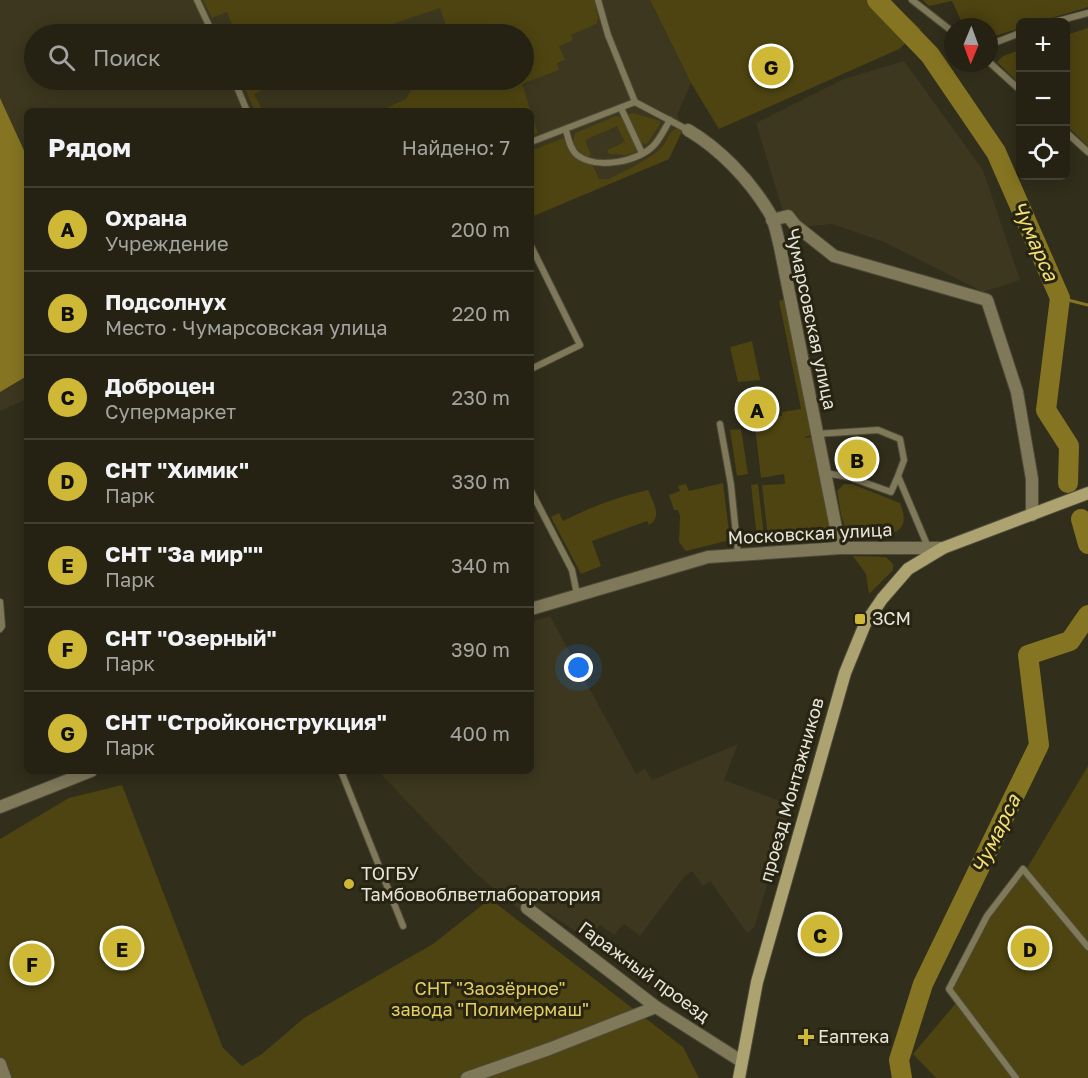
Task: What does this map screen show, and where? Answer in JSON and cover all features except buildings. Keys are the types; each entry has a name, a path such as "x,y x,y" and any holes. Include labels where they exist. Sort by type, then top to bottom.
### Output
{"main road":[{"name":"Московская улица","path":"943,548 1088,493"},
{"name":"проезд Монтажников","path":"739,1078 757,982 849,660 865,624 898,579 921,560 943,548"}],"street":[{"name":"Чумарсовская улица","path":"688,130 706,141 737,170 770,213 780,247 840,548"},
{"path":"772,220 788,216 795,225 834,256 987,300 1017,392 1032,479 1032,515"},
{"name":"Московская улица","path":"534,608 708,557 840,548 943,548"},
{"path":"0,807 83,774"},
{"name":"Гаражный проезд","path":"527,908 656,1007 741,1061"},
{"path":"467,1078 656,1007"},
{"path":"0,1064 5,1078"}],"lane":[{"path":"197,0 208,24"},
{"path":"598,0 635,102 688,130"},
{"path":"912,0 944,25"},
{"path":"1069,18 1088,13"},
{"path":"998,42 1016,35"},
{"path":"998,70 1016,86"},
{"path":"238,90 245,108"},
{"path":"534,142 635,102"},
{"path":"621,108 642,153"},
{"path":"566,130 572,149 582,158 621,163 655,144 670,120"},
{"path":"1070,137 1088,153"},
{"path":"534,252 580,345 534,368"},
{"path":"720,424 731,485 738,554"},
{"path":"816,434 878,430 900,439 904,460 891,492 849,477 825,473"},
{"path":"898,476 928,547"},
{"path":"534,496 572,570 577,594"},
{"path":"0,602 2,626 0,629"},
{"path":"342,774 403,926"},
{"path":"1016,1078 949,989 987,916 1023,869 1088,947"}],"shaded area":[{"path":"0,0 650,0 691,83 677,115 684,128 669,159 534,216 534,108 24,108 24,400 0,411"},
{"path":"904,61 983,170 1020,280 983,292 884,242 832,224 788,228 756,123 844,79"},
{"path":"0,98 24,150 24,378 0,392"},
{"path":"550,616 636,774 645,769 652,780 738,744 724,780 785,803 787,820 754,928 747,933 710,881 703,886 692,871 685,876 640,936 624,924 614,935 600,925 588,940 547,912 538,925 475,873 381,774 534,774 534,621"}],"green space":[{"path":"203,0 595,0 598,18 596,24 571,35 573,40 559,46 565,60 557,63 559,70 534,79 534,24 446,24 440,8 392,24 232,24 227,12 212,18"},
{"path":"650,0 889,0 921,29 899,49 719,129 691,83"},
{"path":"923,0 1088,0 1088,7 1051,18 1016,18 1016,29 998,35 998,18 960,18 952,1 929,6"},
{"path":"1088,28 1088,146 1070,129 1070,34"},
{"path":"1016,51 1016,80 998,63 1003,56"},
{"path":"245,90 263,90 254,94 261,108 254,108"},
{"path":"411,90 524,90 530,108 386,108 406,99"},
{"path":"633,113 660,121 647,144 641,143 628,118 629,114"},
{"path":"616,116 622,117 638,151 626,155 609,154 607,150 625,142 617,126 585,140 591,155 587,157 580,153 574,145 575,133"},
{"path":"534,121 538,133 534,135"},
{"path":"675,129 682,131 669,159 534,216 535,149 564,138 574,156 592,164 599,179 609,179 652,155 663,146"},
{"path":"786,299 811,435 805,438 812,437 832,535 768,538 762,485 785,484 784,474 761,478 754,418 782,416 782,412 801,409 779,301"},
{"path":"752,341 760,380 738,382 730,347"},
{"path":"741,429 748,474 737,476 730,430"},
{"path":"723,483 730,540 686,551 679,542 680,516 678,510 674,510 669,495 680,491 678,486 686,484 689,491"},
{"path":"758,484 764,537 757,538 751,485"},
{"path":"844,484 852,484 900,503 904,518 903,524 891,534 858,536 849,532 842,518 837,491"},
{"path":"648,490 656,509 653,522 649,525 647,521 592,541 601,566 581,574 551,517 559,513 563,521 604,503"},
{"path":"853,556 886,557 893,564 893,570 869,594 866,574"},
{"path":"1088,766 1088,1078 936,1078 913,1054 957,1002 950,992 992,912 1018,878 1023,875"},
{"name":"СНТ \"Заозёрное\" завода \"Полимермаш\"","path":"122,785 223,1048 242,1066 262,1054 304,1018 433,944 490,899 683,1047 699,1078 0,1078 0,839 69,798"}],"waterway":[{"name":"Чумарса","path":"877,0 930,55 996,152 1060,298 1046,410 1069,446 1068,483"},
{"path":"1060,298 1088,305"},
{"name":"Чумарса","path":"1081,519 1088,544"},
{"name":"Чумарса","path":"902,1078 899,1060 923,984 1039,745 1028,655 1070,641 1088,615"}],"place":[{"name":"СНТ \"Стройконструкция\"","path":"771,66"},
{"name":"Охрана","path":"757,409"},
{"name":"Подсолнух","path":"857,459"},
{"name":"ЗСМ","path":"860,619"},
{"name":"ТОГБУ Тамбовоблветлаборатория","path":"349,884"},
{"name":"Доброцен","path":"820,934"},
{"name":"СНТ \"За мир\"\"","path":"122,948"},
{"name":"СНТ \"Химик\"","path":"1030,948"},
{"name":"СНТ \"Озерный\"","path":"32,963"},
{"name":"Еаптека","path":"806,1037"}]}
